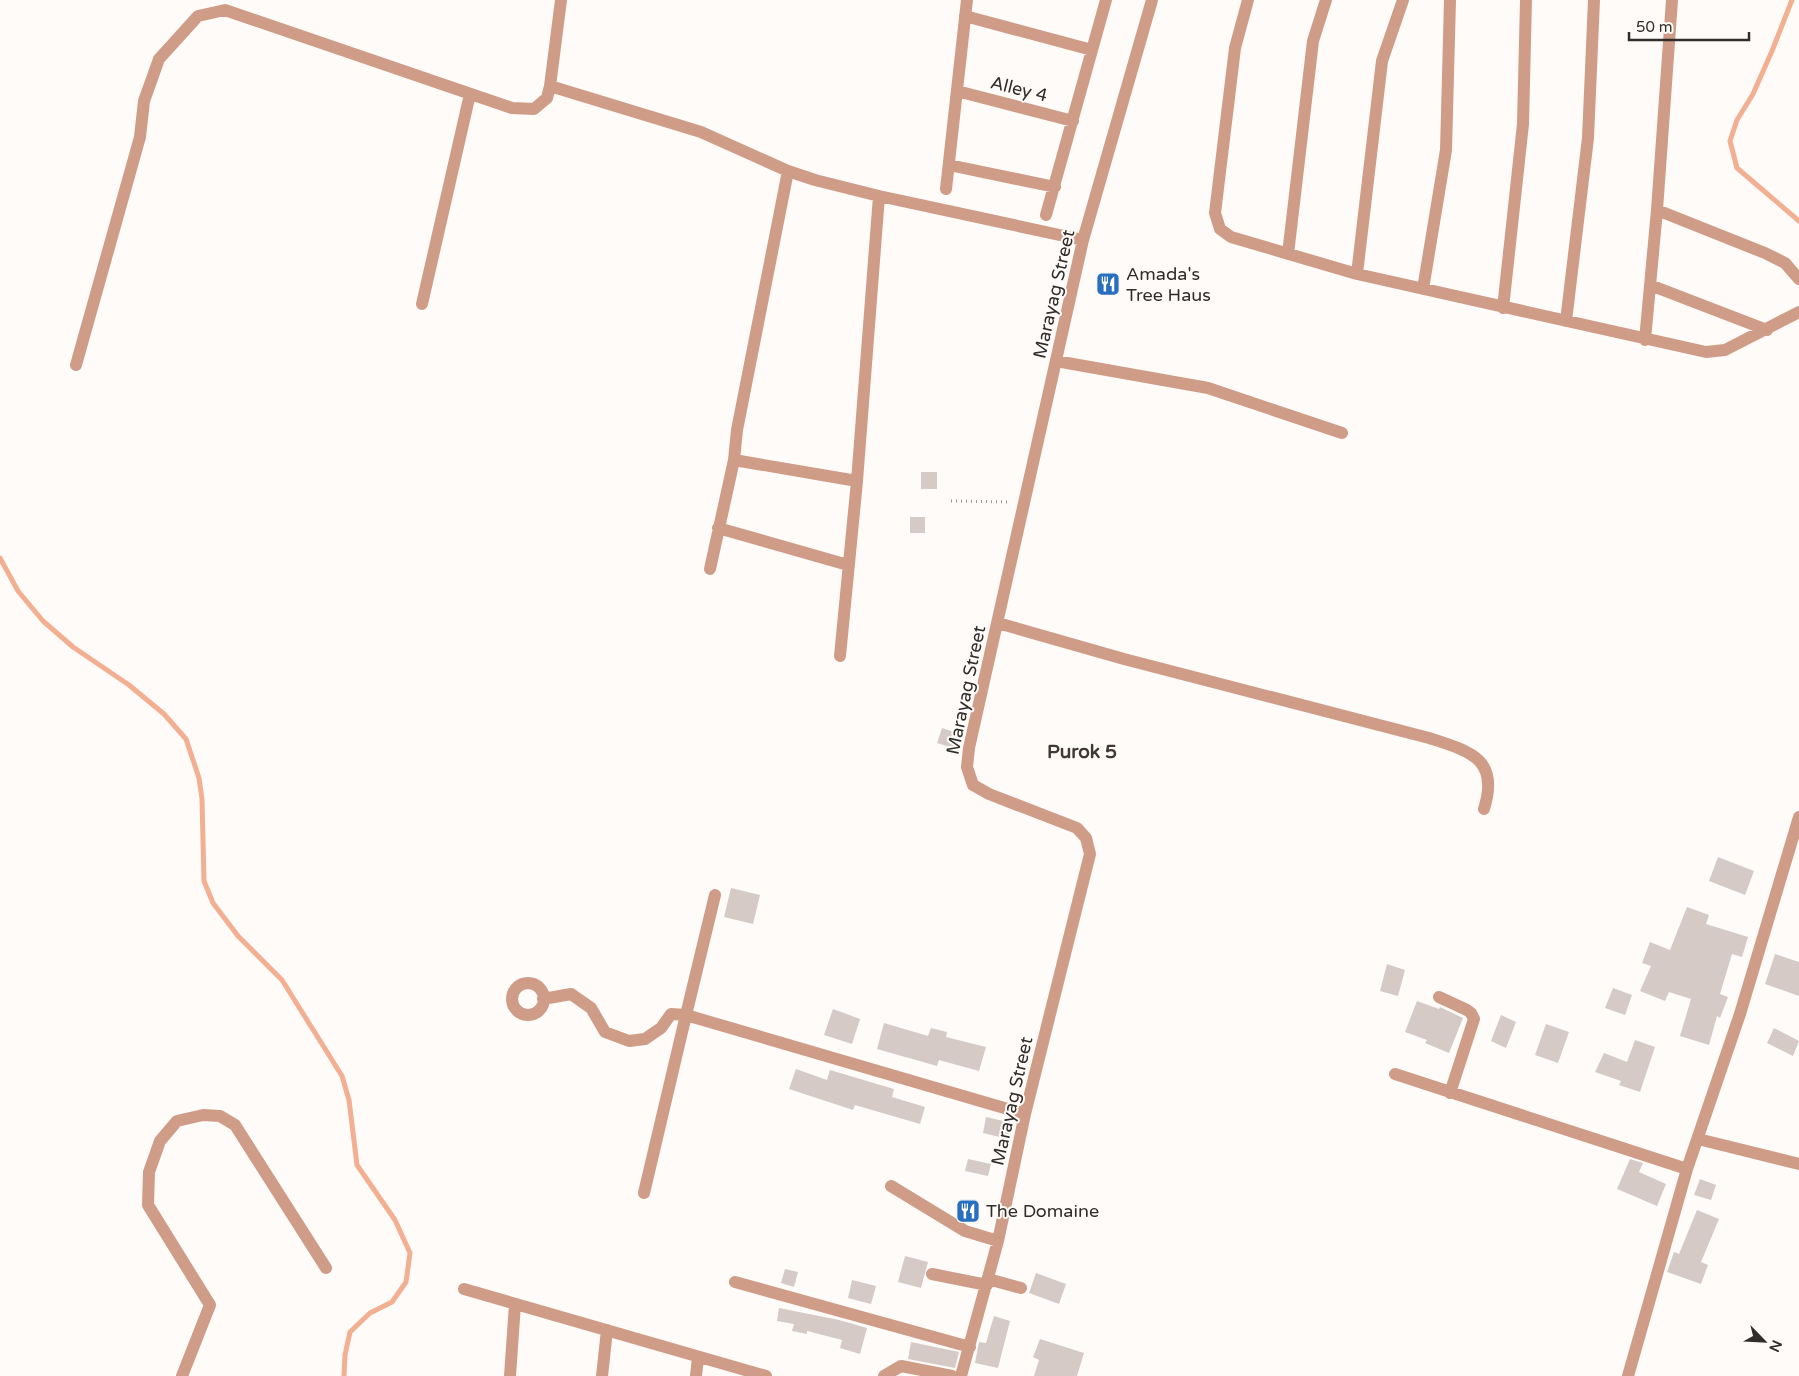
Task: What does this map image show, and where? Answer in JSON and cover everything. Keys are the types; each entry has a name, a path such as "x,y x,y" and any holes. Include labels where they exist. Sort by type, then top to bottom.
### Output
{"street":[{"path":"76,365 140,137 144,101 159,59 198,16 225,10 512,108 534,109 546,98 550,86 561,0"},
{"path":"946,189 967,0"},
{"path":"1046,215 1056,187 1106,0"},
{"name":"Marayag Street","path":"962,1376 988,1282 1026,1114 1090,854 1086,838 1077,828 989,794 973,785 967,767 1083,240 1152,0"},
{"path":"1248,0 1235,48 1215,214 1220,228 1231,237 1357,274 1645,340 1706,352 1725,350 1799,312"},
{"path":"1288,254 1314,41 1326,0"},
{"path":"1357,274 1382,61 1402,0"},
{"path":"1423,289 1446,150 1450,0"},
{"path":"1503,308 1523,124 1526,0"},
{"path":"1566,321 1588,138 1594,0"},
{"path":"1645,340 1657,210 1672,0"},
{"path":"965,16 1092,50"},
{"path":"550,86 701,132 788,171 879,196 1083,240"},
{"name":"Alley 4","path":"957,91 1073,121"},
{"path":"422,304 470,94"},
{"path":"949,165 1056,187"},
{"path":"710,569 734,460 737,430 788,171"},
{"path":"840,656 857,481 879,196"},
{"path":"1657,210 1772,256 1785,263 1799,280"},
{"path":"1650,285 1767,330"},
{"path":"1056,361 1208,388 1342,433"},
{"path":"734,460 857,481"},
{"path":"718,528 848,565"},
{"path":"998,623 1124,659 1429,738 1467,750 1486,767 1489,792 1484,809"},
{"path":"1628,1376 1688,1169 1740,1014 1799,817"},
{"path":"644,1192 714,895"},
{"path":"544,999 571,994 591,1008 605,1032 629,1041 645,1039 660,1028 671,1014 686,1015 1026,1114"},
{"path":"1439,998 1467,1010 1474,1019 1450,1093"},
{"path":"1395,1074 1688,1169"},
{"path":"182,1376 210,1306 148,1205 149,1172 160,1142 177,1121 203,1115 220,1116 235,1125 326,1268"},
{"path":"1698,1139 1799,1164"},
{"path":"891,1186 965,1231 998,1241"},
{"path":"932,1274 1021,1288"},
{"path":"735,1282 970,1347"},
{"path":"464,1289 766,1376"},
{"path":"510,1376 515,1304"},
{"path":"602,1376 607,1330"},
{"path":"696,1376 698,1357"},
{"path":"884,1376 901,1366 952,1376"}],"path":[{"path":"951,501 1026,502"}],"building":[{"path":"921,472 937,472 937,489 921,489"},
{"path":"910,517 925,517 925,533 910,533"},
{"path":"942,728 957,733 953,748 937,743"},
{"path":"1718,857 1754,871 1745,895 1709,881"},
{"path":"731,888 760,895 753,924 724,917"},
{"path":"1687,907 1709,915 1706,924 1748,937 1742,957 1732,954 1720,994 1728,997 1720,1018 1717,1016 1709,1045 1680,1036 1691,999 1669,992 1665,1001 1640,991 1651,966 1642,963 1650,942 1670,950"},
{"path":"1775,954 1799,962 1799,996 1765,984"},
{"path":"1387,964 1405,970 1398,996 1380,991"},
{"path":"1613,988 1632,995 1625,1015 1605,1008"},
{"path":"1417,1001 1439,1009 1440,1007 1463,1018 1449,1053 1425,1043 1427,1040 1405,1032"},
{"path":"833,1009 860,1019 852,1044 824,1035"},
{"path":"1501,1015 1516,1022 1506,1048 1491,1041"},
{"path":"884,1023 928,1036 931,1028 947,1032 946,1037 986,1047 979,1071 939,1060 937,1066 877,1049"},
{"path":"1546,1024 1569,1032 1558,1063 1535,1055"},
{"path":"1774,1028 1799,1041 1793,1056 1767,1043"},
{"path":"1635,1040 1655,1047 1640,1092 1619,1085 1621,1081 1595,1072 1604,1053 1627,1062"},
{"path":"796,1069 827,1080 830,1070 894,1089 892,1097 925,1107 920,1124 855,1105 853,1110 789,1089"},
{"path":"986,1117 1012,1123 1008,1139 983,1133"},
{"path":"968,1159 991,1164 988,1176 965,1171"},
{"path":"1630,1159 1643,1163 1639,1172 1666,1184 1657,1206 1617,1189"},
{"path":"1700,1179 1716,1185 1711,1200 1694,1195"},
{"path":"1697,1210 1719,1219 1701,1262 1708,1265 1701,1284 1667,1272 1674,1252 1679,1254"},
{"path":"905,1256 928,1262 921,1288 898,1282"},
{"path":"785,1269 798,1272 794,1287 781,1283"},
{"path":"1036,1273 1066,1284 1059,1304 1029,1293"},
{"path":"852,1280 876,1286 871,1304 848,1298"},
{"path":"779,1308 839,1320 867,1328 860,1354 840,1348 842,1340 807,1331 807,1334 792,1331 794,1324 777,1321"},
{"path":"994,1316 1010,1321 998,1368 975,1363 979,1342 986,1343"},
{"path":"1040,1339 1084,1353 1077,1376 1034,1376 1039,1360 1033,1357"},
{"path":"911,1342 959,1352 955,1368 908,1359"}],"waterway":[{"path":"1792,0 1772,51 1753,94 1737,120 1730,141 1737,168 1799,221"},
{"path":"0,558 18,591 43,621 73,647 129,685 164,714 186,739 199,778 202,799 204,881 213,903 238,936 282,980 342,1076 349,1100 357,1165 395,1220 410,1253 406,1282 392,1302 370,1313 350,1332 345,1355 344,1376"}],"place":[{"name":"Amada's Tree Haus","path":"1108,284"},
{"name":"The Domaine","path":"968,1211"}],"district":[{"name":"Purok 5","path":"1082,752"}]}
